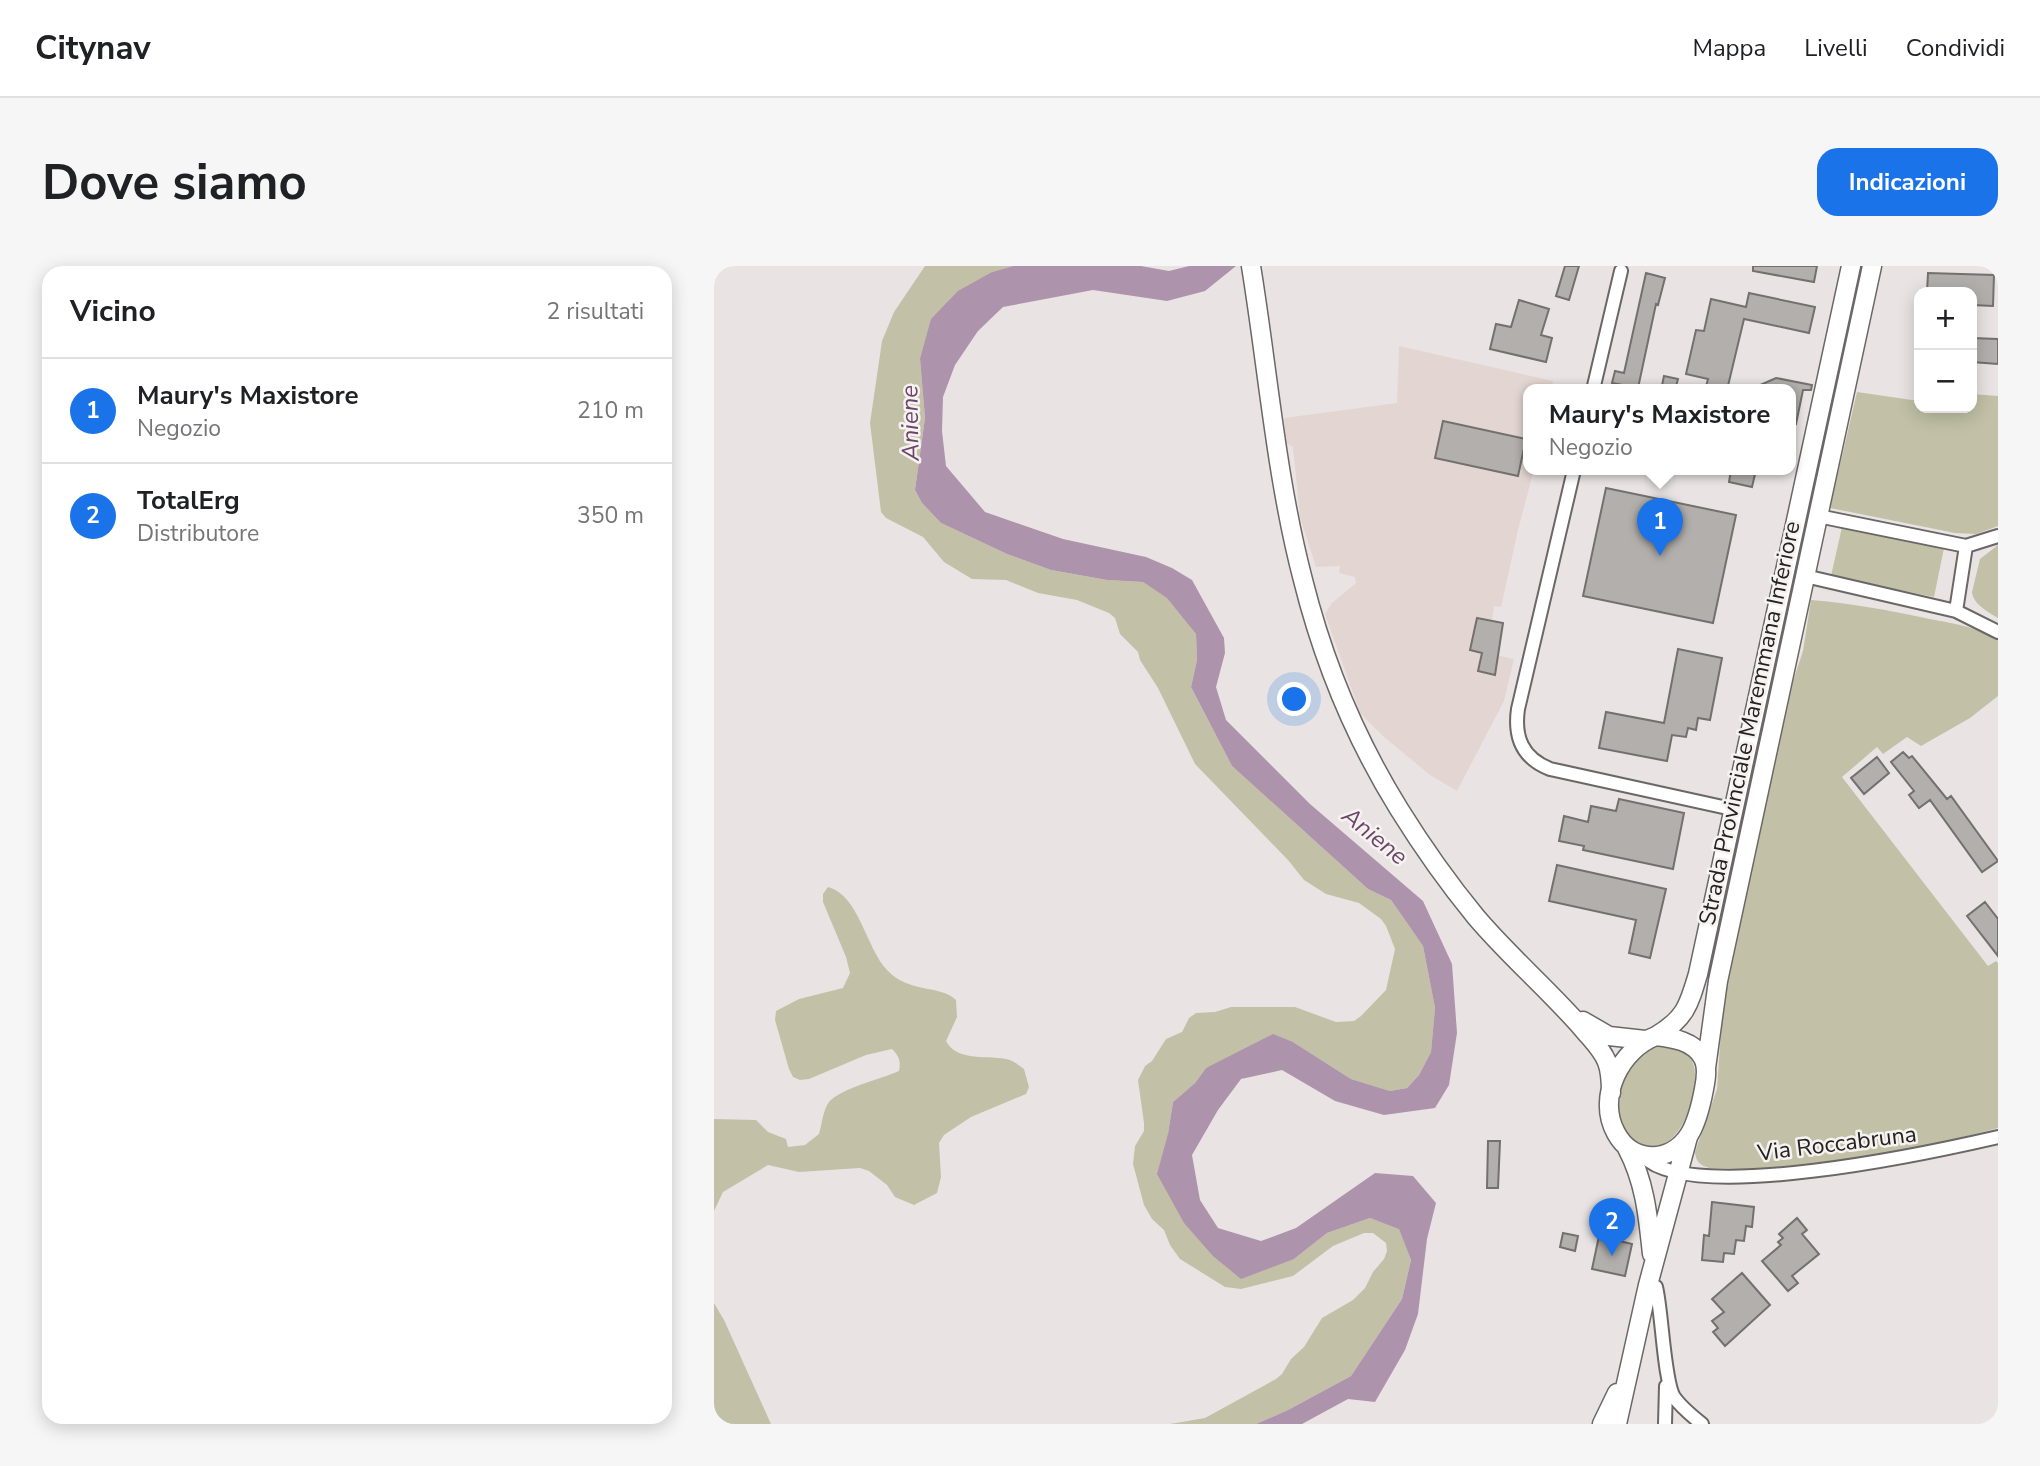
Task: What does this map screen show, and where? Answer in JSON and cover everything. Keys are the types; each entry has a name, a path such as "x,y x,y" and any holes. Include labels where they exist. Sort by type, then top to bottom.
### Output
{"main road":[{"path":"1251,266 1276,445 1301,576 1343,701 1365,749 1413,829 1477,918 1566,1009 1604,1055 1610,1071 1611,1122 1627,1148 1641,1180 1648,1212 1653,1265"},
{"name":"Strada Provinciale Maremmana Inferiore","path":"1651,1038 1681,1018 1690,999 1852,266"},
{"name":"Strada Provinciale Maremmana Inferiore","path":"1706,1068 1718,981 1872,266"},
{"path":"1566,1009 1609,1036 1687,1043 1701,1055 1706,1068 1701,1104 1688,1137 1653,1265 1617,1424"},
{"path":"1611,1093 1627,1054 1651,1038"},
{"path":"1627,1148 1644,1157 1664,1156 1688,1137"},
{"path":"1602,1424 1629,1368"}],"street":[{"path":"1594,384 1620,271"},
{"path":"1573,475 1518,709 1519,742 1531,758 1550,769 1732,809"},
{"path":"1818,516 1966,546 1998,536"},
{"path":"1956,611 1966,546"},
{"path":"1805,576 1956,611 1998,632"},
{"name":"Via Roccabruna","path":"1679,1173 1758,1175 1839,1168 1998,1137"},
{"path":"1644,1157 1661,1169 1679,1173"},
{"path":"1648,1285 1656,1287 1661,1307 1667,1372 1672,1395 1702,1424"},
{"path":"1665,1424 1667,1372"}],"shaded area":[{"path":"1013,266 1141,266 1169,271 1189,266 1236,266 1205,291 1167,301 1093,290 1003,307 978,331 955,365 943,397 942,431 946,466 985,512 1063,539 1146,557 1192,580 1224,638 1225,653 1216,687 1226,720 1310,804 1423,901 1452,964 1457,1033 1449,1085 1435,1108 1384,1115 1335,1101 1282,1070 1241,1079 1218,1110 1192,1155 1200,1200 1218,1228 1261,1241 1296,1228 1375,1173 1413,1176 1436,1203 1427,1239 1418,1314 1405,1350 1375,1402 1348,1399 1302,1424 1256,1424 1351,1376 1402,1299 1411,1260 1399,1229 1370,1218 1327,1233 1294,1259 1241,1279 1213,1256 1184,1223 1157,1174 1173,1102 1195,1083 1206,1068 1273,1034 1293,1042 1351,1079 1390,1091 1407,1088 1419,1075 1431,1052 1435,1008 1423,946 1391,900 1368,889 1232,766 1191,687 1197,660 1196,634 1167,598 1143,582 1107,580 1051,570 1007,554 941,523 922,503 915,490 925,418 920,359 931,319 958,291 992,272"},
{"path":"1399,346 1553,381 1552,384 1523,384 1523,475 1533,475 1501,607 1494,606 1492,620 1503,623 1496,655 1514,659 1504,701 1457,791 1430,775 1360,713 1325,614 1332,603 1356,583 1355,577 1339,573 1340,566 1316,567 1300,517 1293,447 1286,443 1284,418 1397,403"}],"green space":[{"path":"925,266 1013,266 992,272 920,359 925,418 915,490 922,503 941,523 1007,554 1051,570 1107,580 1143,582 1168,598 1196,634 1197,660 1191,687 1232,766 1368,889 1391,900 1423,946 1435,1008 1431,1052 1419,1075 1407,1088 1390,1091 1351,1079 1293,1042 1206,1068 1195,1083 1173,1102 1168,1134 1184,1223 1294,1259 1327,1233 1370,1218 1399,1228 1411,1260 1402,1299 1351,1376 1256,1424 1170,1424 1205,1418 1282,1374 1291,1359 1304,1347 1322,1318 1353,1300 1365,1288 1384,1259 1386,1243 1373,1233 1364,1233 1333,1246 1293,1276 1241,1289 1225,1287 1180,1259 1164,1230 1152,1219 1144,1205 1133,1164 1135,1146 1144,1131 1138,1080 1145,1066 1152,1061 1166,1039 1182,1032 1189,1018 1196,1013 1215,1012 1231,1007 1295,1007 1336,1022 1354,1021 1386,990 1395,949 1381,919 1359,903 1326,894 1304,880 1195,764 1158,688 1140,660 1138,652 1120,634 1115,618 1077,600 1038,593 1006,580 972,579 944,562 923,537 886,518 881,512 870,423 882,341 894,312"},
{"path":"1857,392 1914,400 1914,413 1977,413 1977,394 1998,396 1998,526 1976,534 1955,533 1830,508"},
{"path":"1842,527 1944,548 1934,597 1831,576"},
{"path":"1998,545 1998,618 1978,604 1972,592 1980,559"},
{"path":"1811,600 1868,607 1953,623 1981,631 1998,640 1998,696 1970,718 1921,746 1907,737 1883,754 1877,747 1842,777 1988,966 1996,961 1998,963 1998,1128 1831,1164 1774,1170 1709,1168 1699,1163 1695,1152 1717,1089 1723,1002 1792,684 1803,651"},
{"path":"828,887 847,900 873,949 896,978 914,986 941,992 956,1000 957,1017 946,1041 951,1048 966,1055 1012,1061 1024,1069 1029,1087 1026,1094 971,1117 944,1135 939,1143 941,1177 937,1193 914,1205 895,1197 887,1185 869,1171 860,1168 799,1172 768,1165 723,1192 714,1211 714,1119 756,1120 768,1132 786,1139 788,1147 805,1145 819,1134 825,1109 835,1097 899,1071 899,1059 892,1049 866,1055 809,1079 800,1080 793,1077 789,1069 775,1020 776,1011 799,999 843,988 850,973 823,902 823,894"},
{"path":"1656,1045 1679,1050 1690,1058 1695,1070 1695,1086 1684,1122 1673,1137 1661,1146 1646,1148 1630,1139 1624,1131 1620,1122 1619,1100 1625,1079 1635,1060"},
{"path":"714,1303 724,1320 771,1424 714,1424"}],"building":[{"path":"1565,266 1579,266 1569,300 1556,296"},
{"path":"1753,266 1817,266 1814,282 1753,271"},
{"path":"1646,273 1665,278 1658,305 1656,304 1639,384 1612,383 1615,371 1624,373"},
{"path":"1928,273 1994,275 1993,306 1977,305 1977,287 1927,287"},
{"path":"1749,293 1815,307 1809,333 1744,319 1728,384 1707,384 1708,379 1686,374 1696,330 1704,331 1711,299 1746,307"},
{"path":"1519,300 1549,309 1541,335 1552,338 1546,362 1490,349 1496,324 1511,327"},
{"path":"1977,338 1998,339 1998,364 1977,362"},
{"path":"1664,376 1678,379 1677,384 1662,384"},
{"path":"1776,378 1812,385 1811,390 1803,390 1796,424 1796,384 1762,384"},
{"path":"1443,421 1523,438 1518,476 1435,458"},
{"path":"1730,475 1755,475 1752,487 1729,482"},
{"path":"1606,488 1736,515 1713,623 1583,596"},
{"path":"1477,618 1503,623 1495,675 1478,671 1482,653 1470,650"},
{"path":"1678,649 1722,658 1710,720 1698,718 1696,730 1688,728 1686,737 1672,735 1667,761 1599,748 1606,712 1664,723"},
{"path":"1903,752 1909,758 1912,756 1947,799 1951,796 1998,861 1982,872 1930,800 1919,808 1909,795 1914,791 1891,762"},
{"path":"1877,757 1889,773 1864,794 1851,778"},
{"path":"1619,799 1684,813 1673,869 1583,850 1584,846 1559,841 1564,816 1588,822 1591,806 1616,811"},
{"path":"1557,865 1666,889 1650,958 1629,953 1636,920 1549,901"},
{"path":"1985,902 1998,919 1998,956 1967,916"},
{"path":"1488,1141 1500,1141 1498,1188 1487,1188"},
{"path":"1712,1202 1754,1207 1752,1227 1746,1226 1744,1241 1736,1240 1734,1254 1724,1253 1723,1262 1702,1260 1704,1235 1709,1236"},
{"path":"1797,1218 1807,1230 1802,1234 1819,1254 1792,1276 1798,1283 1788,1291 1762,1261 1781,1245 1778,1242 1783,1238 1779,1234"},
{"path":"1563,1233 1578,1236 1575,1251 1560,1247"},
{"path":"1599,1236 1632,1244 1625,1276 1592,1269"},
{"path":"1742,1273 1770,1305 1725,1346 1713,1332 1718,1328 1712,1321 1724,1312 1712,1299"}],"place":[{"name":"Maury's Maxistore","path":"1660,556"},
{"name":"TotalErg","path":"1612,1256"}],"water label":[{"name":"Aniene","path":"910,423"},
{"name":"Aniene","path":"1375,836"}]}
